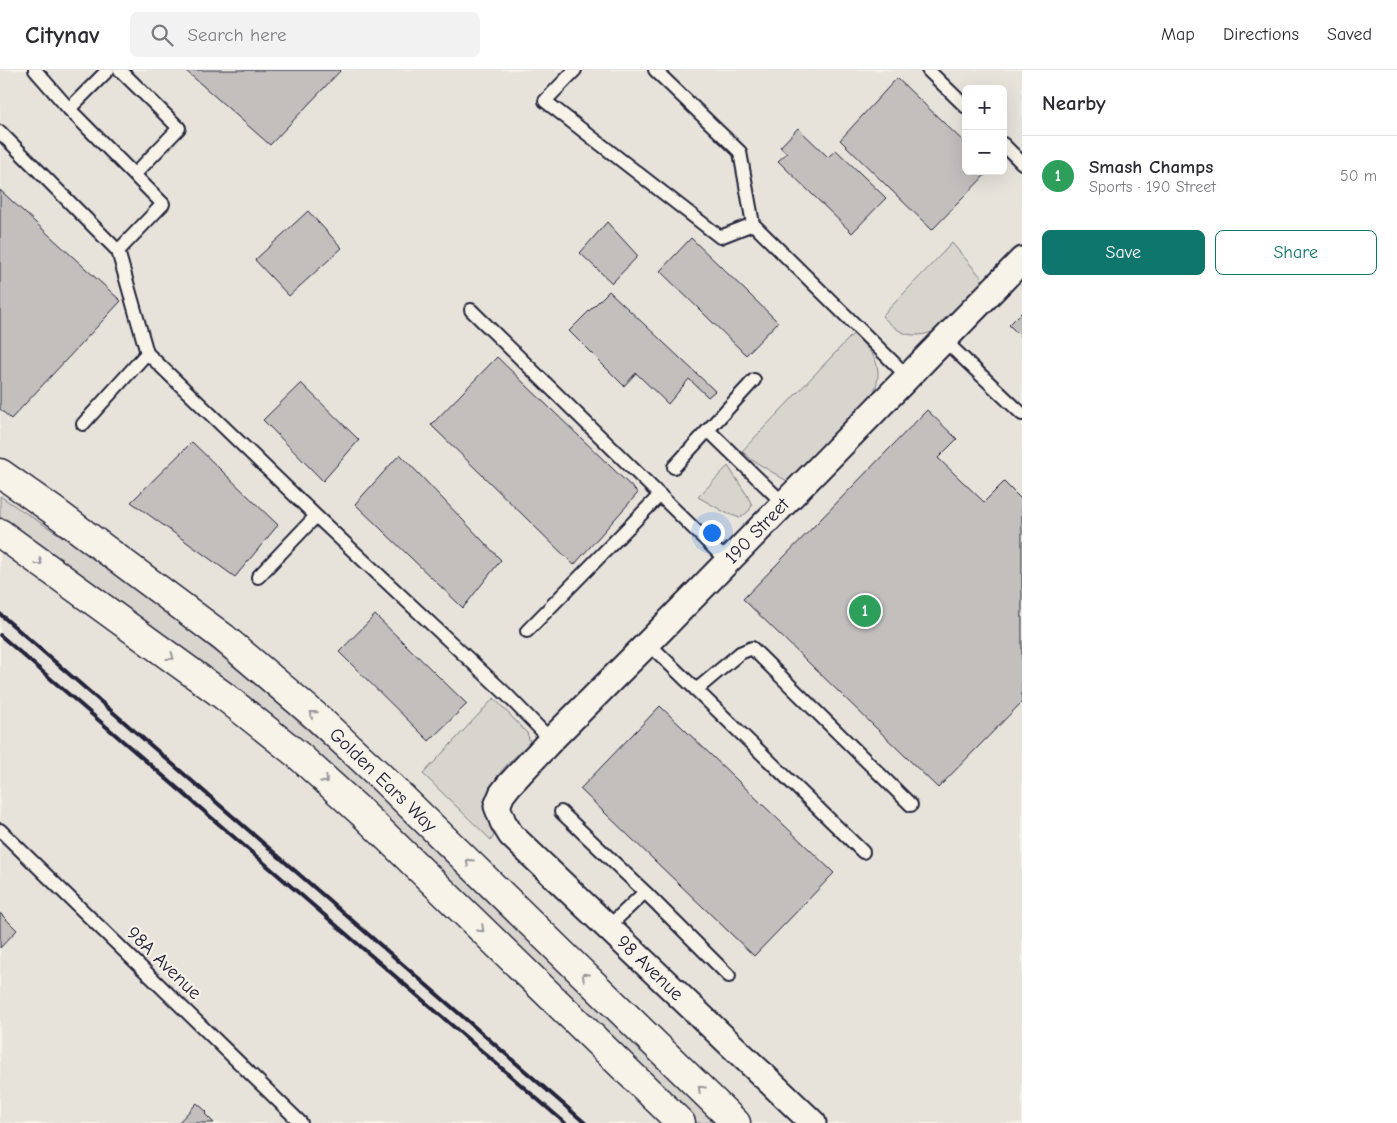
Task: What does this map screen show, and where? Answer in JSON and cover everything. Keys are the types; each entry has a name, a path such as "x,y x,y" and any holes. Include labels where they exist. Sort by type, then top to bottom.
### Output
{"main road":[{"name":"Golden Ears Way","path":"0,473 224,638 318,718 736,1123"},
{"name":"Golden Ears Way","path":"0,533 224,696 298,755 361,812 681,1123"}],"street":[{"name":"190 Street","path":"497,806 502,794 551,740 728,562 1022,260"},
{"name":"98 Avenue","path":"497,806 502,822 511,835 813,1123"}],"lane":[{"path":"35,70 69,109 163,204 118,250"},
{"path":"69,109 108,70"},
{"path":"120,70 179,128 134,174"},
{"path":"575,70 545,101 720,237 752,224"},
{"path":"655,70 740,152 752,224 908,376"},
{"path":"928,70 962,103"},
{"path":"0,132 118,250 147,353 316,516 507,695 551,740"},
{"path":"1007,148 1022,163"},
{"path":"471,310 728,562"},
{"path":"944,340 1022,414"},
{"path":"83,424 147,353"},
{"path":"674,467 754,380"},
{"path":"708,430 784,504"},
{"path":"527,631 660,496"},
{"path":"258,577 316,516"},
{"path":"648,643 862,852"},
{"path":"696,690 740,653 752,648 911,805"},
{"path":"561,812 730,976"},
{"name":"98A Avenue","path":"0,830 301,1123"},
{"path":"608,927 644,892"}],"shaded area":[{"path":"0,70 1022,70 1022,1123 0,1123"},
{"path":"952,243 982,278 981,283 932,332 917,335 904,333 882,316"},
{"path":"853,334 875,359 878,374 874,392 787,481 752,460 742,451"},
{"path":"728,466 752,505 749,511 740,518 726,513 698,497"},
{"path":"0,496 120,576 222,657 320,741 384,799 715,1123 697,1123 630,1058 49,555 0,518"},
{"path":"494,698 527,733 530,742 509,763 493,783 487,806 494,836 491,840 423,774"}],"building":[{"path":"185,70 341,70 270,145"},
{"path":"897,78 962,140 962,175 985,175 932,230 840,140"},
{"path":"798,128 828,157 836,150 886,198 852,233 778,161 787,153 780,147"},
{"path":"0,190 121,301 11,419 0,409"},
{"path":"308,211 342,248 289,296 255,260"},
{"path":"607,222 638,256 612,283 580,253"},
{"path":"691,238 778,322 746,355 660,271"},
{"path":"609,291 715,391 708,397 689,379 668,404 636,373 624,386 569,331"},
{"path":"1022,312 1022,338 1009,325"},
{"path":"497,357 638,493 574,565 431,425"},
{"path":"301,383 359,440 323,481 263,420"},
{"path":"927,410 957,439 938,458 984,502 1004,482 1022,500 1022,702 938,788 743,599"},
{"path":"192,442 278,525 235,577 131,502"},
{"path":"400,454 501,560 463,608 355,504"},
{"path":"375,615 467,704 429,741 339,652"},
{"path":"660,706 834,873 754,956 580,789"},
{"path":"0,913 17,930 0,948"},
{"path":"197,1103 207,1112 205,1114 214,1123 178,1123"}],"railway":[{"path":"0,614 585,1123"},
{"path":"0,635 565,1123"}],"place":[{"name":"Smash Champs","path":"865,611"}]}
